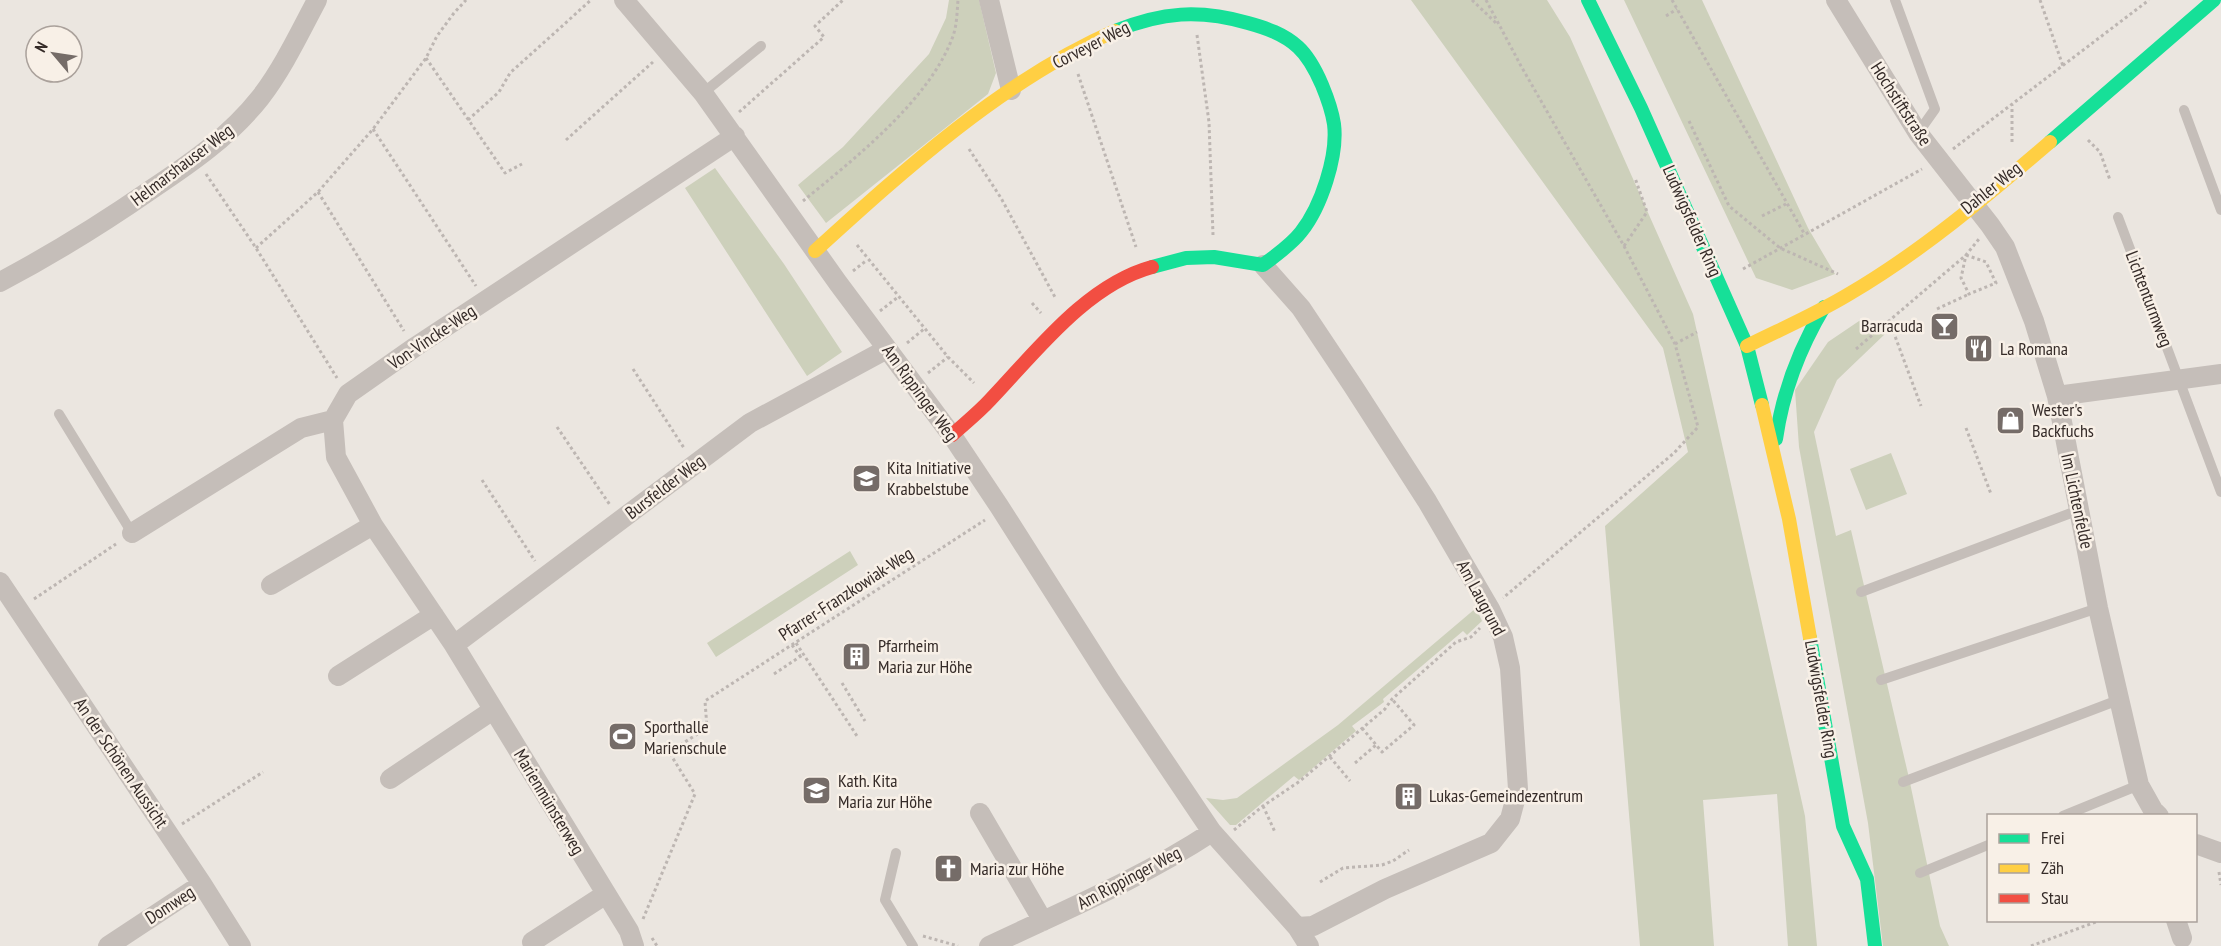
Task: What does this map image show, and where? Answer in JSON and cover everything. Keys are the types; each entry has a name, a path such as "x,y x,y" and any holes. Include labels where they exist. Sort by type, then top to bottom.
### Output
{"street":[{"name":"Helmarshauser Weg","path":"0,282 97,227 195,160 231,131 259,100 283,66 317,0"},
{"name":"Am Rippinger Weg","path":"624,0 704,93 788,214 952,435 1111,682 1216,836 1297,927 1309,946"},
{"path":"990,0 1011,90"},
{"name":"Ludwigsfelder Ring","path":"1588,0 1641,108 1747,346 1789,519 1843,826 1867,879 1875,946"},
{"name":"Hochstiftstraße","path":"1836,0 1918,133 1972,204"},
{"name":"Dahler Weg","path":"1747,346 1864,285 1972,204 2214,0"},
{"name":"Corveyer Weg","path":"815,251 884,189 957,130 1011,90 1068,54 1126,25 1160,16 1193,13 1229,17 1264,28 1293,43 1314,64 1327,94 1334,127 1325,183 1306,225 1295,239 1263,265"},
{"name":"Von-Vincke-Weg","path":"333,420 348,394 730,130"},
{"name":"Im Lichtenfelde","path":"1972,204 2005,247 2034,321 2057,396 2098,608 2121,699 2139,785 2155,814"},
{"path":"952,435 989,401 1022,364 1068,319 1108,287 1145,269 1186,258 1214,256 1263,265"},
{"name":"Am Laugrund","path":"1263,265 1301,308 1353,386 1427,501 1490,609 1503,637 1510,668 1518,789 1510,819 1491,843 1385,890 1313,926 1297,927"},
{"name":"Ludwigsfelder Ring","path":"1774,450 1786,383 1808,333 1824,307"},
{"name":"Bursfelder Weg","path":"454,645 750,423 887,349"},
{"path":"2057,396 2221,374"},
{"path":"132,533 301,428 333,420"},
{"name":"Marienmünsterweg","path":"333,420 336,457 373,525 454,645 632,938"},
{"path":"271,585 373,525"},
{"name":"An der Schönen Aussicht","path":"0,582 6,606 168,833 241,946"},
{"path":"338,676 434,615"},
{"path":"390,779 493,710"},
{"path":"980,813 1043,921"},
{"path":"1843,826 1847,872"},
{"name":"Am Rippinger Weg","path":"989,946 1216,836"},
{"path":"2197,844 2221,853"},
{"name":"Domweg","path":"108,946 202,884"},
{"path":"532,942 606,894"}],"lane":[{"path":"1895,0 1935,109 1918,133"},
{"path":"704,93 761,46"},
{"path":"2184,110 2221,210"},
{"name":"Lichtenturmweg","path":"2118,217 2221,492"},
{"path":"59,414 132,533"},
{"path":"1861,592 2079,510"},
{"path":"1881,680 2098,608"},
{"path":"1903,782 2121,699"},
{"path":"2068,814 2139,785"},
{"path":"1920,873 1987,846"},
{"path":"896,853 885,900 913,946"}],"path":[{"path":"256,248 318,192 373,129 426,58 437,36 466,0"},
{"path":"468,120 499,92 510,73 591,0"},
{"path":"730,130 824,37 815,26 843,0"},
{"path":"788,214 853,160 919,95 940,64 954,34 958,0"},
{"path":"1472,0 1500,26"},
{"path":"1216,836 1300,781 1330,757 1456,642 1471,637 1484,624 1490,609 1674,453 1698,427 1676,344 1624,246 1486,0"},
{"path":"1672,0 1805,235"},
{"path":"2040,0 2063,67"},
{"path":"1743,269 1938,160 2148,0"},
{"path":"1666,16 1677,9"},
{"path":"1193,13 1209,122 1214,256"},
{"path":"566,140 667,48"},
{"path":"1068,54 1081,80 1145,269"},
{"path":"426,58 505,173 522,164"},
{"path":"1689,121 1729,206 1780,248 1864,285"},
{"path":"373,129 485,301"},
{"path":"957,130 1001,198 1068,319"},
{"path":"2087,139 2100,148 2110,180"},
{"path":"195,160 256,248 348,394"},
{"path":"1624,246 1647,212 1635,178"},
{"path":"318,192 415,348"},
{"path":"1762,216 1786,204"},
{"path":"1856,349 1966,255 1990,225"},
{"path":"864,238 856,246 948,357 989,401"},
{"path":"1966,255 1961,278 1969,294"},
{"path":"1937,309 1996,283 1986,262 1966,255"},
{"path":"851,272 867,259"},
{"path":"888,304 898,297"},
{"path":"1889,320 1921,406"},
{"path":"914,336 924,329"},
{"path":"1676,344 1697,332"},
{"path":"938,365 948,357"},
{"path":"633,369 695,464"},
{"path":"556,427 620,520"},
{"path":"1966,428 1991,494"},
{"path":"482,480 545,576"},
{"name":"Pfarrer-Franzkowiak-Weg","path":"632,938 642,921 695,794 669,752 707,728 705,701 990,517 999,506"},
{"path":"6,606 35,599 132,533"},
{"path":"794,644 857,736"},
{"path":"774,674 802,655"},
{"path":"842,683 865,721"},
{"path":"1362,728 1382,752 1414,725 1392,699"},
{"path":"1355,763 1376,745"},
{"path":"1330,757 1350,781"},
{"path":"168,833 263,772"},
{"path":"1263,806 1275,832"},
{"path":"1320,882 1343,868 1366,867 1393,861 1409,850"},
{"path":"2031,946 2098,922"},
{"path":"904,930 958,946"}],"green space":[{"path":"949,0 979,0 996,73 988,94 826,223 798,185 843,147 929,54 946,18"},
{"path":"1411,0 1547,0 1570,37 1693,314 1805,816 1817,946 1788,946 1777,794 1703,800 1714,946 1640,946 1605,526 1688,452 1663,348"},
{"path":"1624,0 1702,0 1808,228 1835,274 1792,290 1756,278"},
{"path":"715,168 784,264 842,352 807,376 685,188"},
{"path":"1862,319 1885,334 1837,380 1814,432 1836,536 1851,530 1909,778 1940,926 1949,946 1883,946 1868,823 1799,447 1795,390 1828,342"},
{"path":"1891,453 1907,494 1866,510 1850,469"},
{"path":"850,551 858,565 716,657 707,643"},
{"path":"1476,608 1482,621 1467,635 1463,631 1383,699 1384,702 1352,726 1356,731 1299,780 1294,776 1236,825 1230,825 1206,798 1223,800 1237,798 1338,725"}],"traffic: fast":[{"path":"1588,0 1641,108 1747,346 1762,405"},
{"path":"2050,142 2214,0"},
{"path":"1115,31 1165,16 1197,14 1230,19 1274,32 1293,42 1309,60 1324,90 1334,124 1335,137 1331,166 1315,209 1301,232 1278,254 1263,265 1214,257 1186,258 1152,267"},
{"path":"1776,439 1793,370 1824,307"},
{"path":"1810,638 1843,826 1867,879 1875,946"}],"traffic: slow":[{"path":"815,251 884,189 956,129 994,101 1074,51 1115,31"},
{"path":"1747,346 1811,315 1876,278 1928,242 1978,203 2050,142"},
{"path":"1762,405 1789,519 1810,638"}],"traffic: jam":[{"path":"952,435 985,405 1063,323 1084,305 1105,289 1128,276 1152,267"}],"place":[{"name":"Barracuda","path":"1944,326"},
{"name":"La Romana","path":"1979,349"},
{"name":"Wester's Backfuchs","path":"2011,420"},
{"name":"Kita Initiative Krabbelstube","path":"866,478"},
{"name":"Pfarrheim Maria zur Höhe","path":"857,656"},
{"name":"Sporthalle Marienschule","path":"623,737"},
{"name":"Kath. Kita Maria zur Höhe","path":"817,791"},
{"name":"Lukas-Gemeindezentrum","path":"1408,796"},
{"name":"Maria zur Höhe","path":"949,869"}]}
